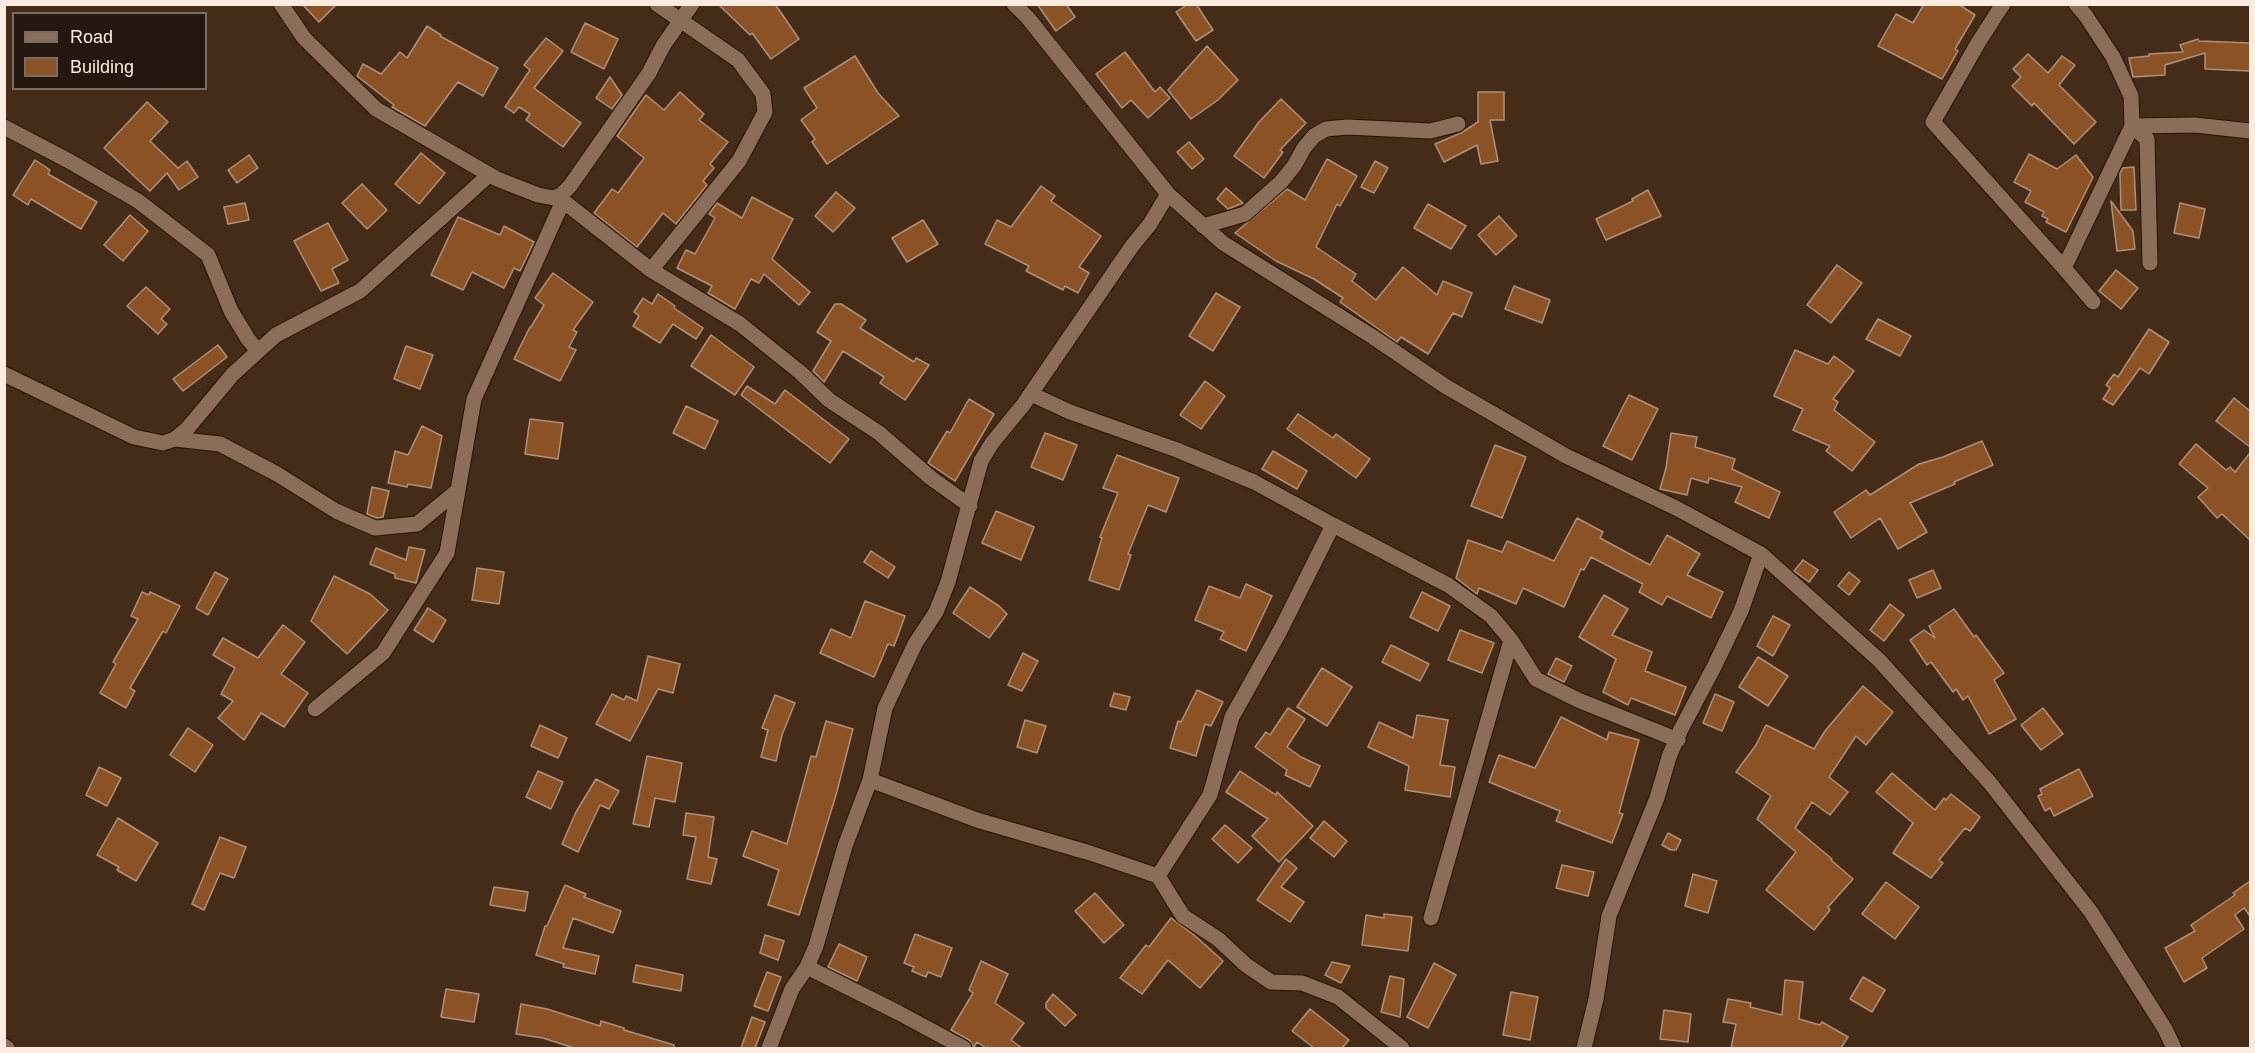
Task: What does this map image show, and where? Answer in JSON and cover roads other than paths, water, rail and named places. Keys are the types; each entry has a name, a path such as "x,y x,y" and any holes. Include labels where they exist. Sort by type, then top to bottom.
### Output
{"street":[{"path":"281,4 304,39 376,109 489,175 538,195 561,199 651,270 740,324 801,373 829,400 879,433 931,478 970,506"},
{"path":"651,270 739,161 765,112 763,94 738,60 657,4"},
{"path":"315,709 383,653 447,553 474,399 561,199 649,73 663,46 692,4"},
{"path":"1014,4 1028,18 1168,194 1224,243 1373,337 1445,386 1566,456 1677,508 1761,554 1879,660 1990,783 2091,912 2165,1029 2174,1048"},
{"path":"2003,4 1933,122 2093,302"},
{"path":"2064,268 2132,126 2132,96 2113,57 2076,4"},
{"path":"1203,226 1245,214 1281,182 1314,136 1326,129 1430,131 1458,124"},
{"path":"2132,126 2195,125 2250,131"},
{"path":"2132,126 2146,140 2150,263"},
{"path":"4,127 138,201 208,255 231,311 258,351"},
{"path":"4,374 134,437 163,443 175,439 187,429 233,374 276,334 360,291 489,175"},
{"path":"769,1048 792,989 807,967 819,937 829,895 870,780 885,708 915,644 936,612 944,592 981,461 1132,246 1150,225 1168,194"},
{"path":"1030,394 1070,412 1177,450 1254,482 1448,585 1491,616 1511,640 1536,679 1578,700 1678,740"},
{"path":"175,439 220,444 277,474 336,511 375,528 417,524 457,491"},
{"path":"1158,876 1210,795 1232,717 1280,631 1333,525"},
{"path":"1584,1048 1596,999 1609,916 1657,798 1669,757 1741,610 1761,554"},
{"path":"1431,918 1511,640"},
{"path":"870,780 977,820 1090,853 1158,876 1183,916 1218,939 1246,965 1271,982 1302,983 1338,998 1402,1048"},
{"path":"807,967 899,1012 964,1048"}]}
